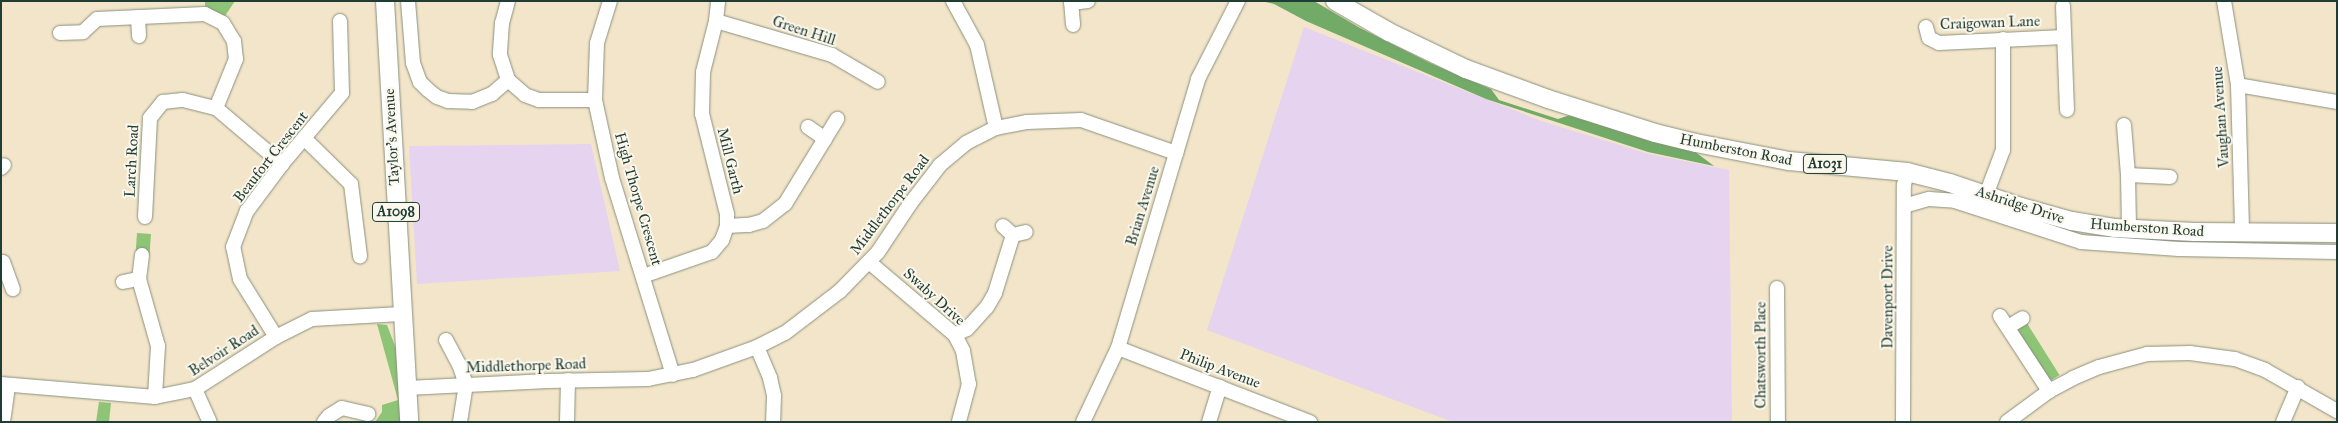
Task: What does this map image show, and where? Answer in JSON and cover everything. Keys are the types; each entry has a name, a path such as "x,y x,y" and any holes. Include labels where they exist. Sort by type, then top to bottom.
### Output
{"main road":[{"name":"Taylor's Avenue","path":"385,1 401,314 409,422"},
{"name":"Humberston Road","path":"1335,1 1389,32 1466,69 1655,132 1789,161 1907,172 1950,182 2072,221 2130,229 2337,234"}],"street":[{"path":"408,1 413,63 420,82 428,90 437,97 448,101 472,102 492,94 508,80"},
{"path":"508,1 502,23 500,54 508,80 525,95 539,100 595,100"},
{"name":"High Thorpe Crescent","path":"610,1 597,43 595,100 612,178 673,375"},
{"name":"Mill Garth","path":"718,1 716,21 703,72 702,114 727,214 728,226"},
{"path":"953,1 977,46 996,128"},
{"path":"1073,25 1071,2 1088,1"},
{"name":"Brian Avenue","path":"1083,422 1118,348 1198,79 1238,1"},
{"name":"Vaughan Avenue","path":"2224,1 2238,85 2242,232"},
{"path":"2063,6 2068,110"},
{"path":"60,33 83,32 97,19 205,14 223,23 234,40 236,59 216,108"},
{"path":"138,17 139,36"},
{"name":"Beaufort Crescent","path":"276,337 240,278 233,247 247,211 282,164 342,93 340,21"},
{"name":"Green Hill","path":"716,21 832,55 878,82"},
{"name":"Craigowan Lane","path":"1926,27 1929,38 1935,43 2064,38"},
{"path":"1986,195 2003,150 2003,39"},
{"path":"2238,85 2337,102"},
{"name":"Larch Road","path":"145,216 150,118 163,102 183,100 216,108 282,164"},
{"path":"643,276 712,252 722,240 728,226 749,225 763,221 775,213 785,204 837,119"},
{"name":"Middlethorpe Road","path":"407,388 568,380 648,379 673,375 757,347 785,333 840,291 878,252 910,204 940,165 966,143 996,128 1027,122 1081,120 1176,153"},
{"path":"2124,125 2130,229"},
{"path":"808,127 825,138"},
{"path":"304,138 352,184 360,256"},
{"name":"Davenport Drive","path":"1903,422 1904,185 1907,172"},
{"path":"2128,175 2170,177"},
{"name":"Ashridge Drive","path":"1904,206 1929,199 1955,201 2081,242 2179,249 2337,252"},
{"path":"955,335 967,329 987,307 995,293 1014,231"},
{"path":"142,256 139,279 158,346 155,398"},
{"path":"1,263 3,262 13,289"},
{"name":"Swaby Drive","path":"869,262 955,335 963,351 969,384 959,422"},
{"path":"123,282 139,279"},
{"name":"Chatsworth Place","path":"1777,288 1778,422"},
{"name":"Belvoir Road","path":"4,384 155,398 196,389 276,337 312,319 401,314"},
{"path":"2000,316 2049,390"},
{"path":"2008,328 2023,318"},
{"path":"446,340 466,384 460,422"},
{"path":"757,347 770,378 774,396 773,422"},
{"name":"Philip Avenue","path":"1118,348 1310,422"},
{"path":"2007,422 2049,390 2099,366 2147,354 2190,353 2235,359 2265,370 2298,387 2337,411"},
{"path":"567,422 568,380"},
{"path":"3,422 4,384"},
{"path":"1209,422 1220,387"},
{"path":"2283,422 2298,387"},
{"path":"196,389 210,422"},
{"path":"324,422 329,416 342,408 368,414"}],"shaded area":[{"path":"1304,27 1541,121 1649,154 1729,170 1732,422 1453,422 1207,330"},
{"path":"591,144 620,271 417,284 409,146"}],"green space":[{"path":"205,1 235,1 225,16 205,8"},
{"path":"1261,1 1314,1 1360,28 1430,63 1491,89 1499,100 1558,119 1570,115 1694,151 1714,166 1648,152 1486,99 1306,21 1274,4"},
{"path":"137,233 151,234 150,255 136,254"},
{"path":"2025,320 2059,375 2046,384 2011,328"},
{"path":"377,324 387,325 400,359 406,422 375,422 382,412 382,405 398,400"},
{"path":"99,402 111,403 109,422 96,422"}]}
